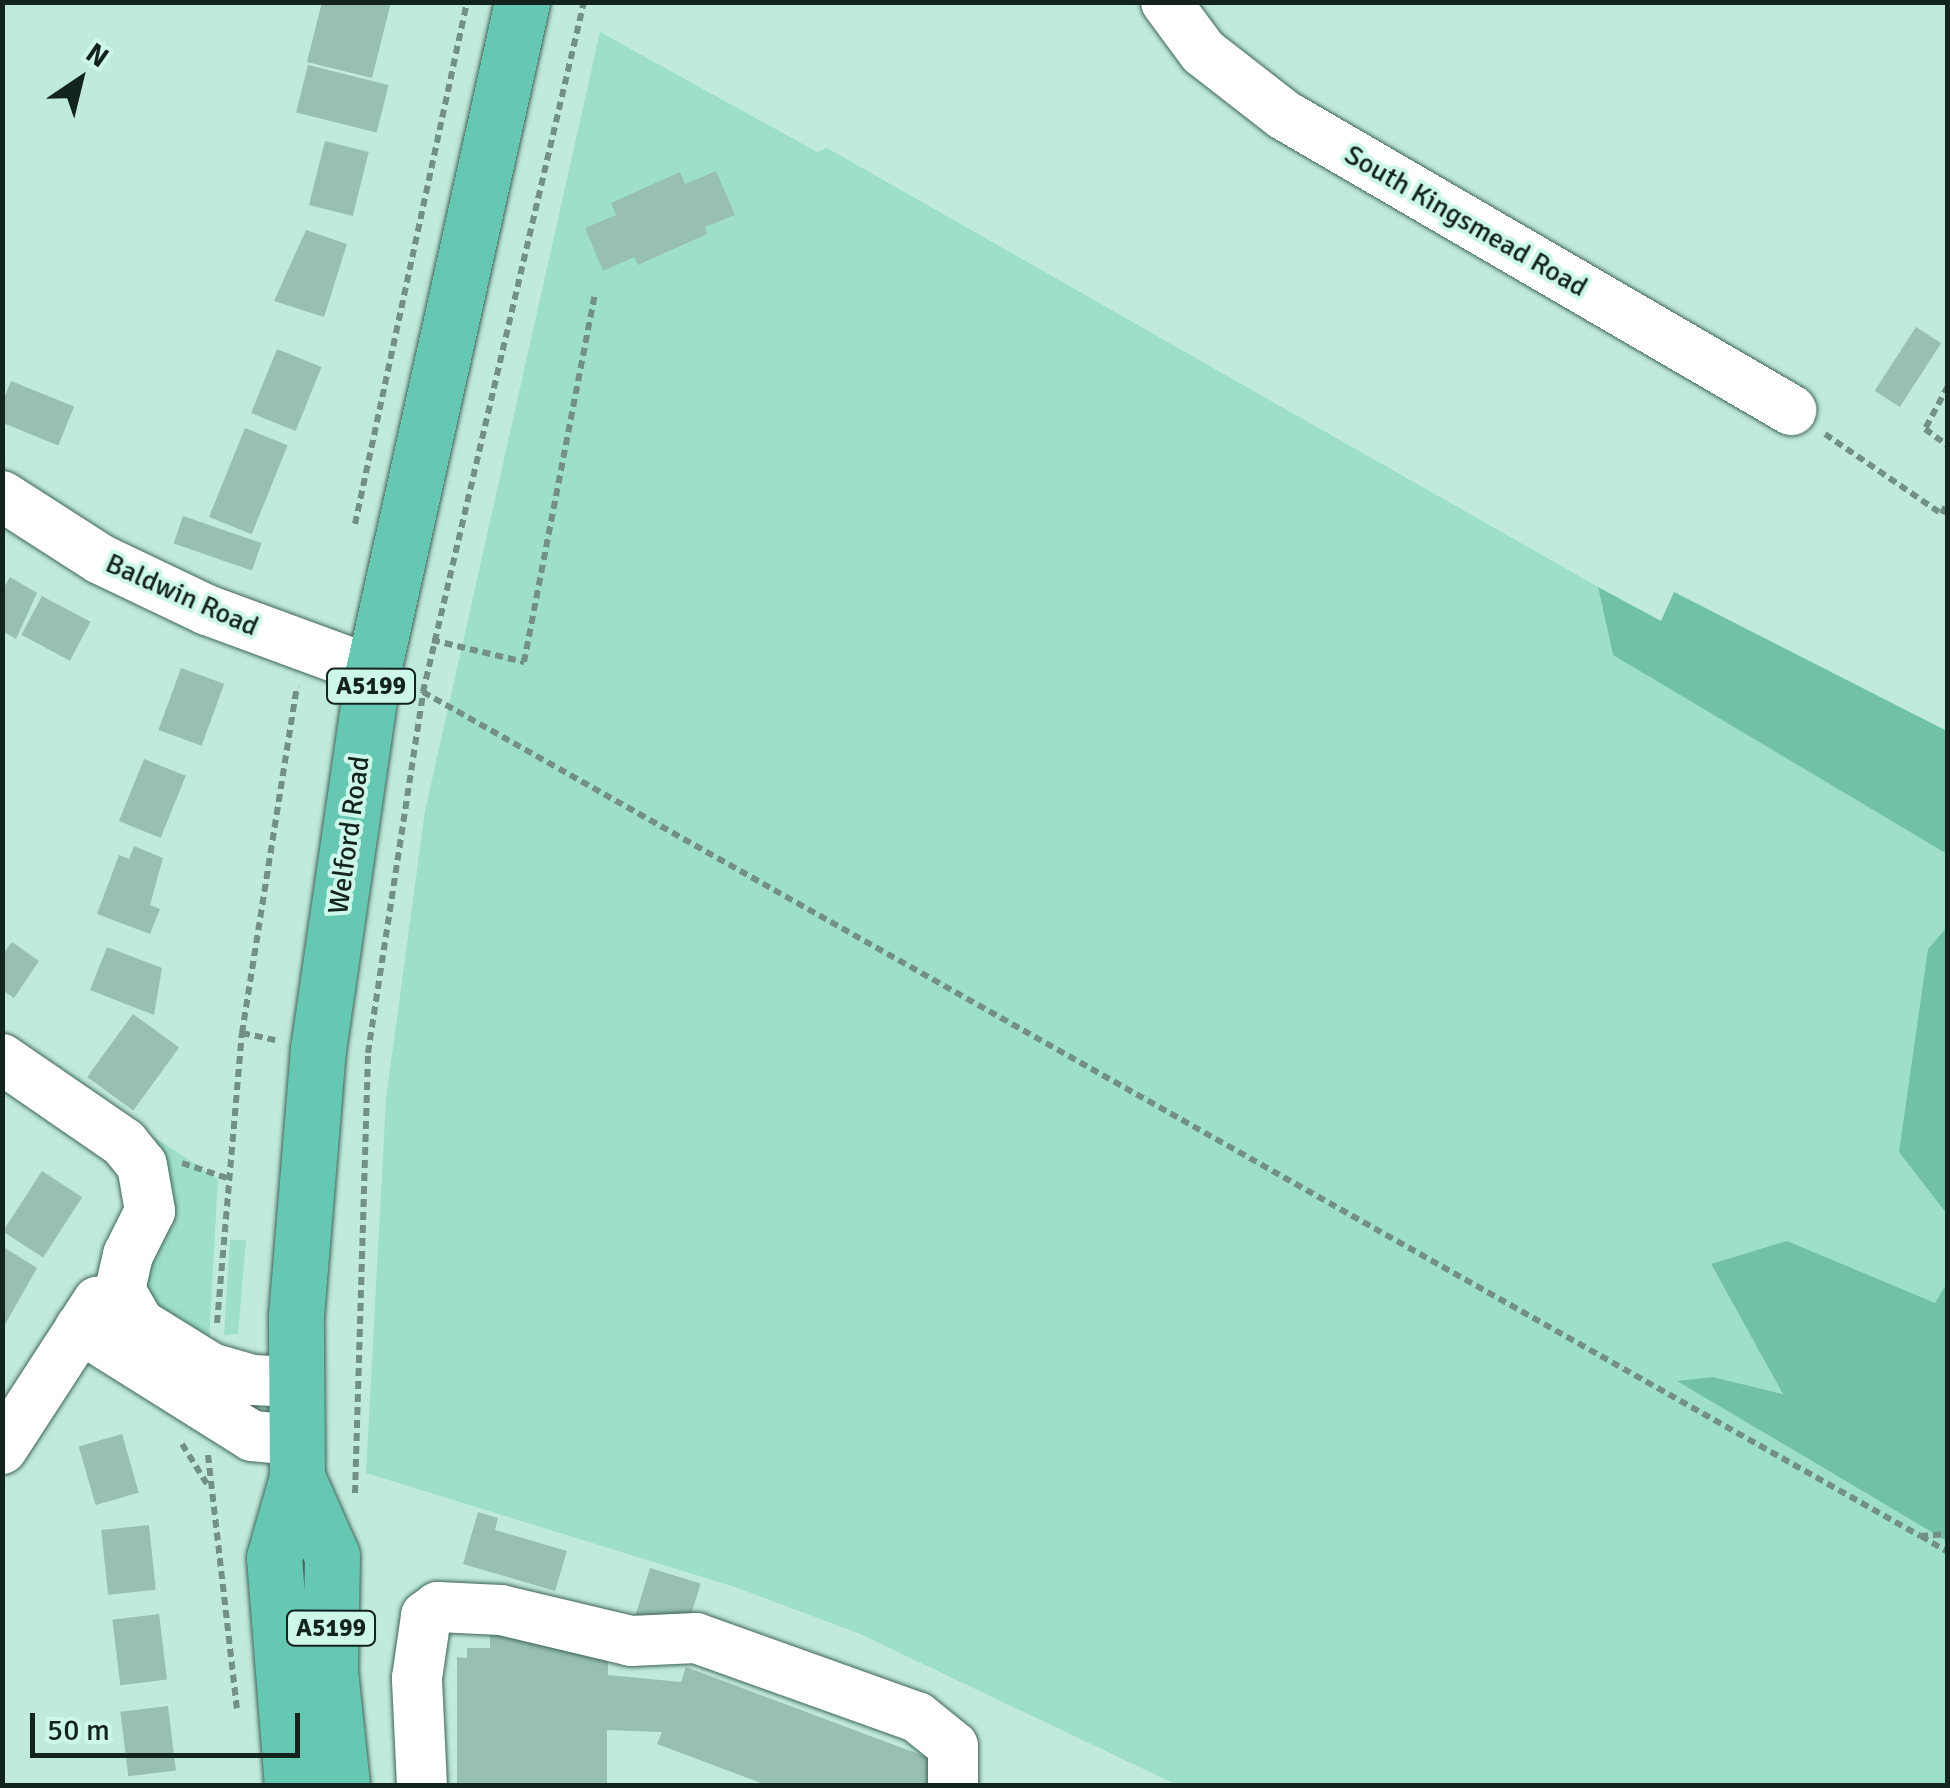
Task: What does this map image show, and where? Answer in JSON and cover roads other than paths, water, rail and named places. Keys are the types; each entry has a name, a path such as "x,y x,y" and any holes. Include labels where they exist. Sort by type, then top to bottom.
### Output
{"main road":[{"name":"Welford Road","path":"296,1382 318,1049 378,648 522,2"},
{"name":"A5199","path":"292,1786 274,1558 296,1458 296,1382"},
{"name":"A5199","path":"296,1458 332,1556 330,1671 342,1786"}],"street":[{"name":"South Kingsmead Road","path":"1166,2 1203,52 1284,115 1790,410"},
{"name":"Baldwin Road","path":"2,496 100,559 206,610 378,648"},
{"path":"2,1059 124,1144 142,1165 150,1211 97,1310 2,1449"},
{"path":"97,1310 140,1324 211,1368 252,1380 296,1382"},
{"path":"97,1310 252,1436 296,1458"},
{"path":"422,1786 416,1678 426,1616 438,1607 501,1610 630,1641 696,1638 916,1717 952,1746 953,1786"}]}
